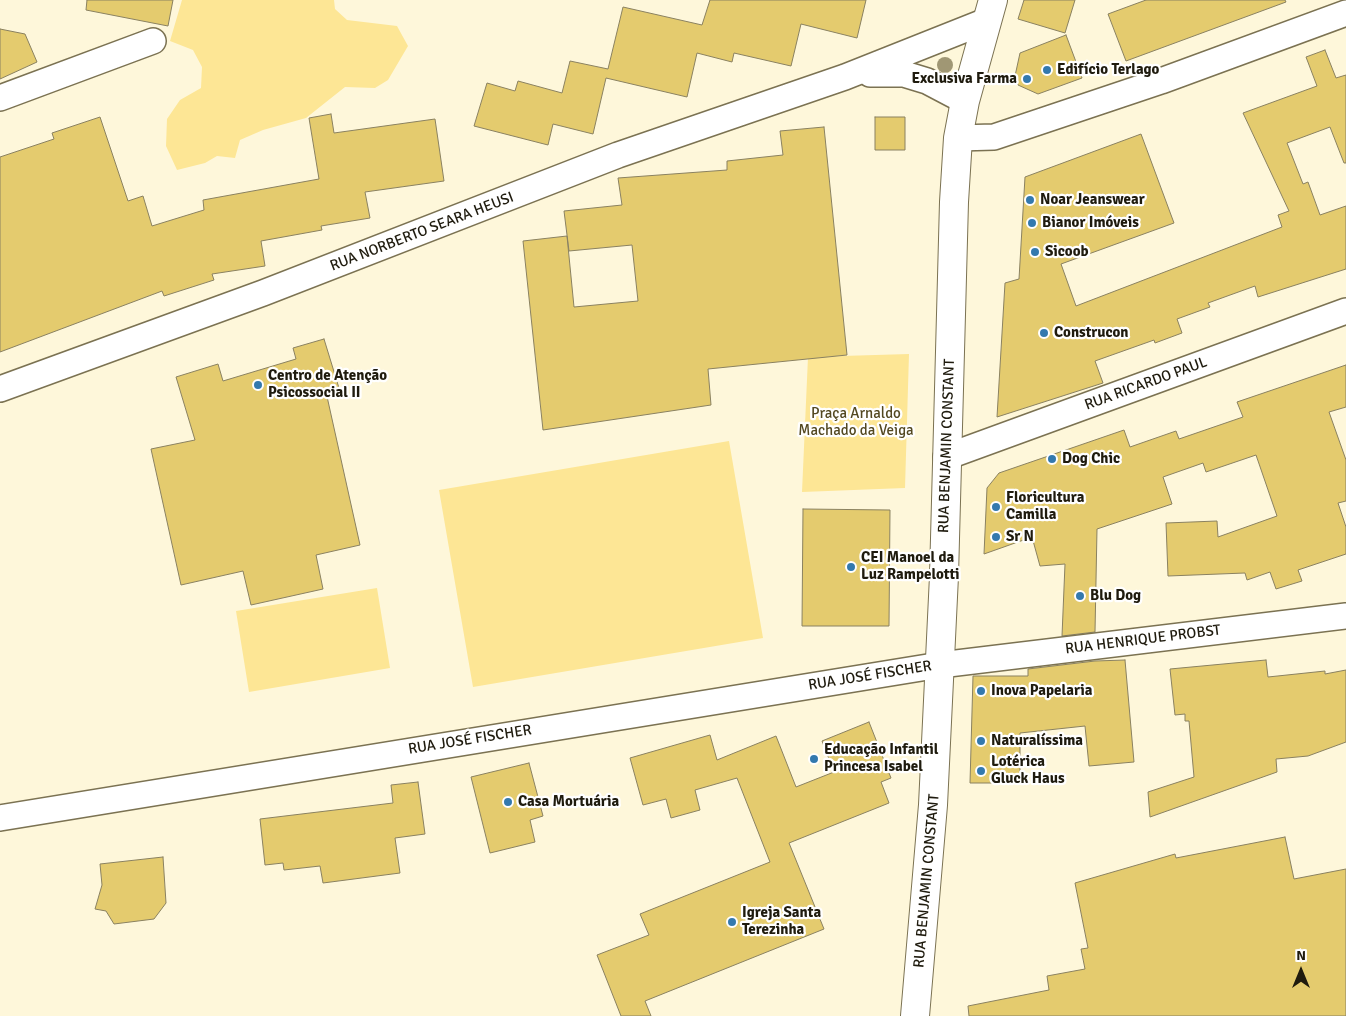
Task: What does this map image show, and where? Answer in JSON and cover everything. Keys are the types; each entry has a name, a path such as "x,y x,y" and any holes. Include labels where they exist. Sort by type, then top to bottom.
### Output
{"main road":[{"name":"RUA BENJAMIN CONSTANT","path":"915,1016 933,805 940,664 954,202 958,138 964,101 989,10"}],"street":[{"name":"RUA NORBERTO SEARA HEUSI","path":"0,389 273,290 618,155 845,77 989,10"},
{"path":"958,138 994,137 1161,80 1346,13"},
{"path":"0,98 153,42"},
{"name":"RUA NORBERTO SEARA HEUSI","path":"845,77 885,72 904,74 927,81 964,101"},
{"name":"RUA RICARDO PAUL","path":"946,457 1346,311"},
{"name":"RUA HENRIQUE PROBST","path":"940,664 1346,616"},
{"name":"RUA JOSÉ FISCHER","path":"0,818 940,664"}],"green space":[{"path":"182,0 334,0 335,9 347,20 397,26 408,46 388,80 375,88 345,87 306,118 263,130 240,140 235,158 217,156 205,163 177,170 166,146 167,119 180,100 201,88 202,67 193,50 170,41"},
{"name":"Praça Arnaldo Machado da Veiga","path":"909,354 905,488 802,492 808,357"},
{"path":"729,441 763,638 473,687 439,490"},
{"path":"377,588 390,668 249,692 236,611"}],"building":[{"path":"87,0 173,0 168,26 86,10"},
{"path":"710,0 866,0 857,38 801,24 791,66 734,53 732,62 697,53 687,97 606,78 593,134 553,124 548,145 474,126 487,83 515,91 518,81 562,93 570,61 608,69 623,7 702,25"},
{"path":"1024,0 1075,0 1065,33 1018,19"},
{"path":"1146,0 1285,0 1286,2 1126,61 1108,14"},
{"path":"0,29 25,34 37,62 0,79"},
{"name":"Edifício Terlago","path":"1066,35 1082,78 1038,94 1018,85 1015,76 1020,53"},
{"path":"1325,50 1336,78 1346,75 1346,163 1344,163 1330,127 1287,143 1303,184 1308,182 1320,215 1346,206 1346,269 1258,297 1255,286 1208,303 1210,307 1177,319 1182,333 1155,343 1154,340 1095,361 1103,383 997,417 1005,283 1019,279 1025,177 1141,134 1174,223 1061,264 1076,306 1282,227 1278,215 1289,211 1243,113 1317,86 1306,57"},
{"path":"331,114 334,133 435,119 444,181 365,192 370,218 321,226 322,230 261,241 265,266 212,274 214,280 164,296 162,291 0,352 0,157 54,139 52,133 100,117 128,201 143,196 152,226 204,210 203,200 319,179 309,118"},
{"path":"875,117 905,117 905,150 875,150"},
{"path":"824,127 847,355 708,369 711,405 543,430 523,241 567,236 574,307 638,301 632,245 569,251 564,211 622,205 618,178 727,170 727,161 783,155 780,131"},
{"path":"324,339 339,388 326,392 360,545 316,555 323,589 251,605 243,571 181,585 151,449 195,440 176,377 218,364 223,381 296,359 293,348"},
{"path":"1346,365 1346,407 1329,412 1346,460 1346,501 1338,503 1346,527 1346,554 1298,570 1302,581 1276,589 1270,572 1247,580 1245,573 1168,576 1166,523 1217,521 1218,537 1277,516 1256,455 1206,472 1203,463 1163,477 1172,504 1097,529 1095,632 1062,636 1065,564 1040,566 1032,537 984,554 987,488 999,473 1124,430 1130,447 1176,431 1179,439 1243,417 1237,402"},
{"name":"CEI Manoel da Luz Rampelotti","path":"803,509 890,510 889,626 802,626"},
{"path":"1125,660 1134,762 1089,766 1085,726 1020,733 1020,783 970,783 973,676 1028,676 1028,669 1095,661"},
{"path":"1266,660 1268,677 1325,671 1325,674 1346,670 1346,742 1308,756 1276,759 1277,772 1150,817 1148,792 1194,777 1189,721 1185,721 1185,714 1175,715 1170,669"},
{"path":"869,722 891,778 881,782 889,803 789,843 824,929 645,1001 651,1016 621,1016 597,955 649,935 640,914 770,862 737,778 695,790 700,810 671,818 666,799 643,805 630,758 710,735 717,760 776,736 796,787 834,772 822,741"},
{"name":"Casa Mortuária","path":"529,763 543,816 530,820 535,842 490,853 471,777"},
{"path":"418,782 425,834 395,838 400,873 323,883 320,866 284,870 283,863 265,865 260,819 393,803 391,785"},
{"path":"1285,837 1294,879 1346,869 1346,1016 969,1016 968,1006 1049,990 1047,976 1085,969 1081,949 1088,948 1075,883 1175,854 1176,858"},
{"path":"163,857 166,903 154,919 114,924 106,911 95,909 102,885 100,864"}],"place":[{"name":"Edifício Terlago","path":"1047,70"},
{"name":"Exclusiva Farma","path":"1027,79"},
{"name":"Noar Jeanswear","path":"1030,200"},
{"name":"Bianor Imóveis","path":"1032,223"},
{"name":"Sicoob","path":"1035,252"},
{"name":"Construcon","path":"1044,333"},
{"name":"Centro de Atenção Psicossocial II","path":"258,385"},
{"name":"Dog Chic","path":"1052,459"},
{"name":"Floricultura Camilla","path":"996,507"},
{"name":"Sr N","path":"996,537"},
{"name":"CEI Manoel da Luz Rampelotti","path":"851,567"},
{"name":"Blu Dog","path":"1080,596"},
{"name":"Inova Papelaria","path":"981,691"},
{"name":"Naturalíssima","path":"981,741"},
{"name":"Educação Infantil Princesa Isabel","path":"814,759"},
{"name":"Lotérica Gluck Haus","path":"981,771"},
{"name":"Casa Mortuária","path":"508,802"},
{"name":"Igreja Santa Terezinha","path":"732,922"}]}
